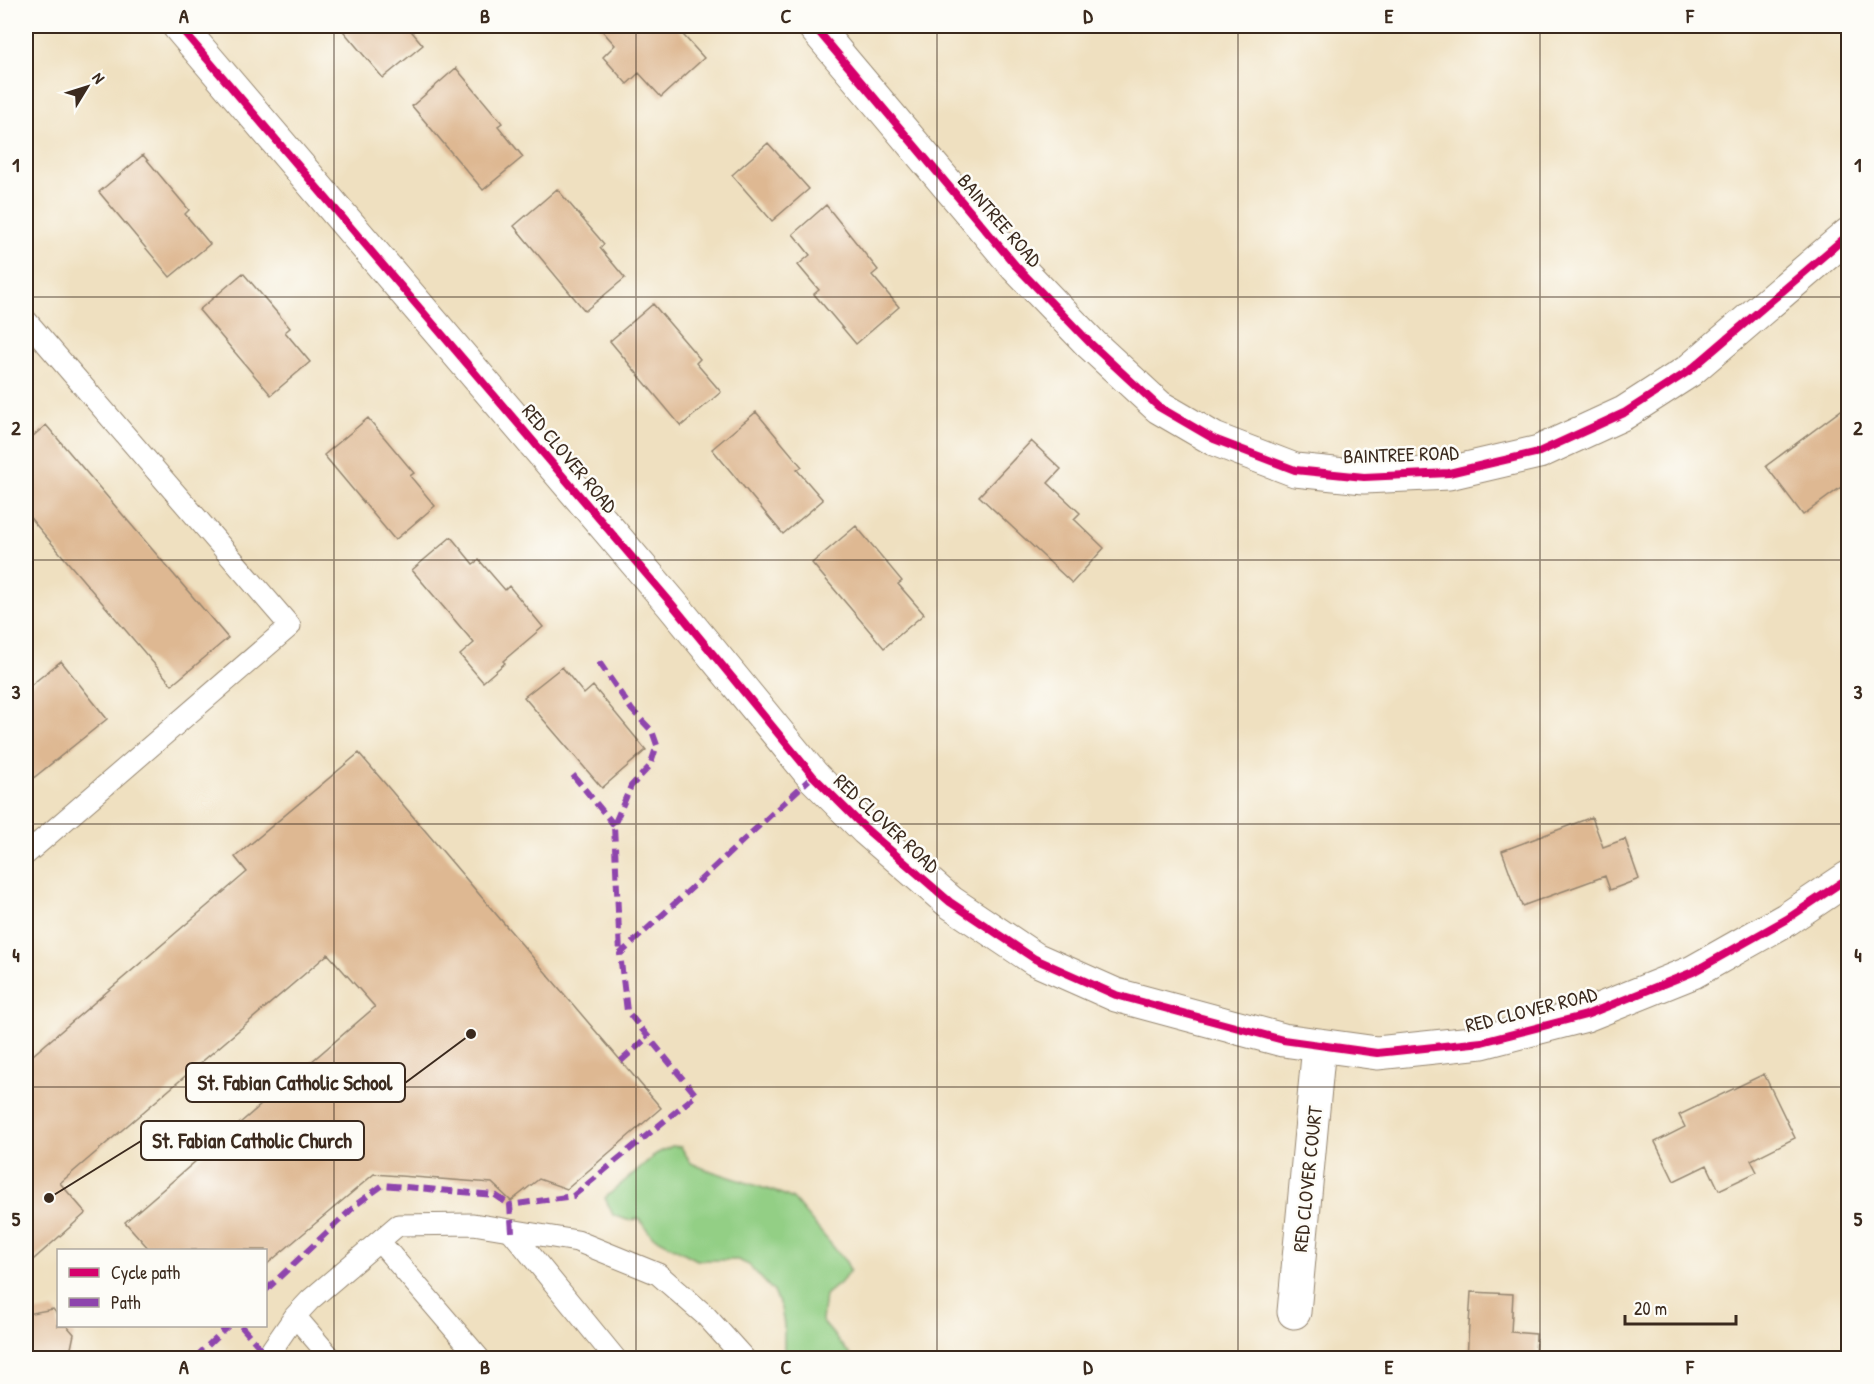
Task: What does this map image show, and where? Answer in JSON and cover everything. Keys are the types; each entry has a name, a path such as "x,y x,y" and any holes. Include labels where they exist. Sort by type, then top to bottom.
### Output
{"street":[{"name":"RED CLOVER ROAD","path":"179,26 671,603 813,776 866,829 950,902 1035,959 1116,995 1282,1040 1377,1053 1470,1043 1586,1015 1693,972 1787,919 1848,878"},
{"name":"BAINTREE ROAD","path":"814,26 1016,266 1091,344 1159,407 1214,439 1295,470 1364,477 1449,473 1539,452 1624,413 1689,371 1848,235"},
{"name":"RED CLOVER COURT","path":"1294,1312 1319,1045"}],"lane":[{"path":"26,320 290,626 26,854"},
{"path":"266,1359 310,1300 398,1225 473,1224 577,1242 658,1274 706,1316 744,1358"},
{"path":"512,1232 615,1359"},
{"path":"379,1241 479,1359"},
{"path":"296,1316 331,1359"}],"green space":[{"path":"672,1146 681,1147 691,1163 793,1199 846,1262 850,1270 843,1280 825,1295 822,1321 852,1357 856,1358 788,1358 784,1348 781,1308 774,1292 749,1265 738,1260 697,1260 652,1236 639,1219 627,1220 613,1215 605,1198 656,1154"}],"building":[{"path":"339,26 407,26 423,45 383,78"},
{"path":"598,26 675,26 704,58 661,97 639,73 627,84 603,57 615,45"},
{"path":"456,68 502,123 498,126 523,157 483,190 412,106"},
{"path":"768,143 809,189 772,221 732,175"},
{"path":"143,155 189,210 185,214 210,244 170,277 99,192"},
{"path":"557,189 604,244 600,248 625,278 585,311 514,226"},
{"path":"826,205 878,270 872,275 899,307 856,344 814,294 819,290 798,265 810,255 793,234"},
{"path":"243,273 290,328 285,332 310,362 271,395 199,310"},
{"path":"653,304 700,359 696,363 721,392 681,426 610,341"},
{"path":"1848,405 1848,482 1803,515 1766,466"},
{"path":"756,412 802,467 797,470 823,500 783,534 712,449"},
{"path":"368,418 414,473 410,476 435,506 395,540 324,455"},
{"path":"46,425 228,638 172,685 26,513 26,442"},
{"path":"1031,441 1061,469 1048,483 1080,513 1074,519 1104,548 1072,583 979,496"},
{"path":"856,526 902,581 898,584 924,614 884,648 812,563"},
{"path":"451,537 473,564 479,560 505,590 509,586 543,627 503,661 505,663 483,682 460,655 474,643 412,570"},
{"path":"61,661 107,719 26,784 26,689"},
{"path":"562,667 584,694 593,686 646,750 602,788 524,697"},
{"path":"359,753 661,1108 567,1189 539,1179 511,1201 492,1183 374,1174 267,1264 267,1249 149,1249 125,1222 375,1007 328,954 60,1183 86,1213 26,1266 26,1061 247,872 235,857"},
{"path":"1592,817 1603,847 1625,839 1639,879 1610,890 1605,876 1522,906 1502,851"},
{"path":"1764,1074 1795,1138 1751,1160 1757,1172 1719,1190 1707,1165 1674,1181 1655,1142 1685,1127 1679,1115"},
{"path":"1471,1292 1513,1294 1511,1332 1536,1334 1535,1358 1467,1358"},
{"path":"53,1309 57,1314 57,1327 68,1327 74,1334 69,1358 26,1358 26,1314"}],"marked path":[{"path":"599,662 632,710 652,731 657,745 650,766 631,786 614,825 620,954"},
{"path":"573,775 614,825"},
{"path":"512,1232 510,1205 573,1196 696,1095 627,1011 620,954 813,776"},
{"path":"621,1061 648,1037"},
{"path":"267,1289 357,1204 383,1185 495,1195 510,1205"},
{"path":"195,1358 227,1327"},
{"path":"242,1327 269,1358"}],"cycle path":[{"path":"179,26 671,603 813,776 866,829 950,902 1035,959 1116,995 1283,1040 1377,1053 1482,1042 1586,1015 1693,972 1787,919 1848,878"},
{"path":"814,26 1016,266 1091,344 1159,407 1214,439 1295,470 1364,477 1449,473 1539,452 1624,413 1689,371 1848,235"}],"place":[{"name":"St. Fabian Catholic School","path":"471,1034"},
{"name":"St. Fabian Catholic Church","path":"49,1198"}]}
